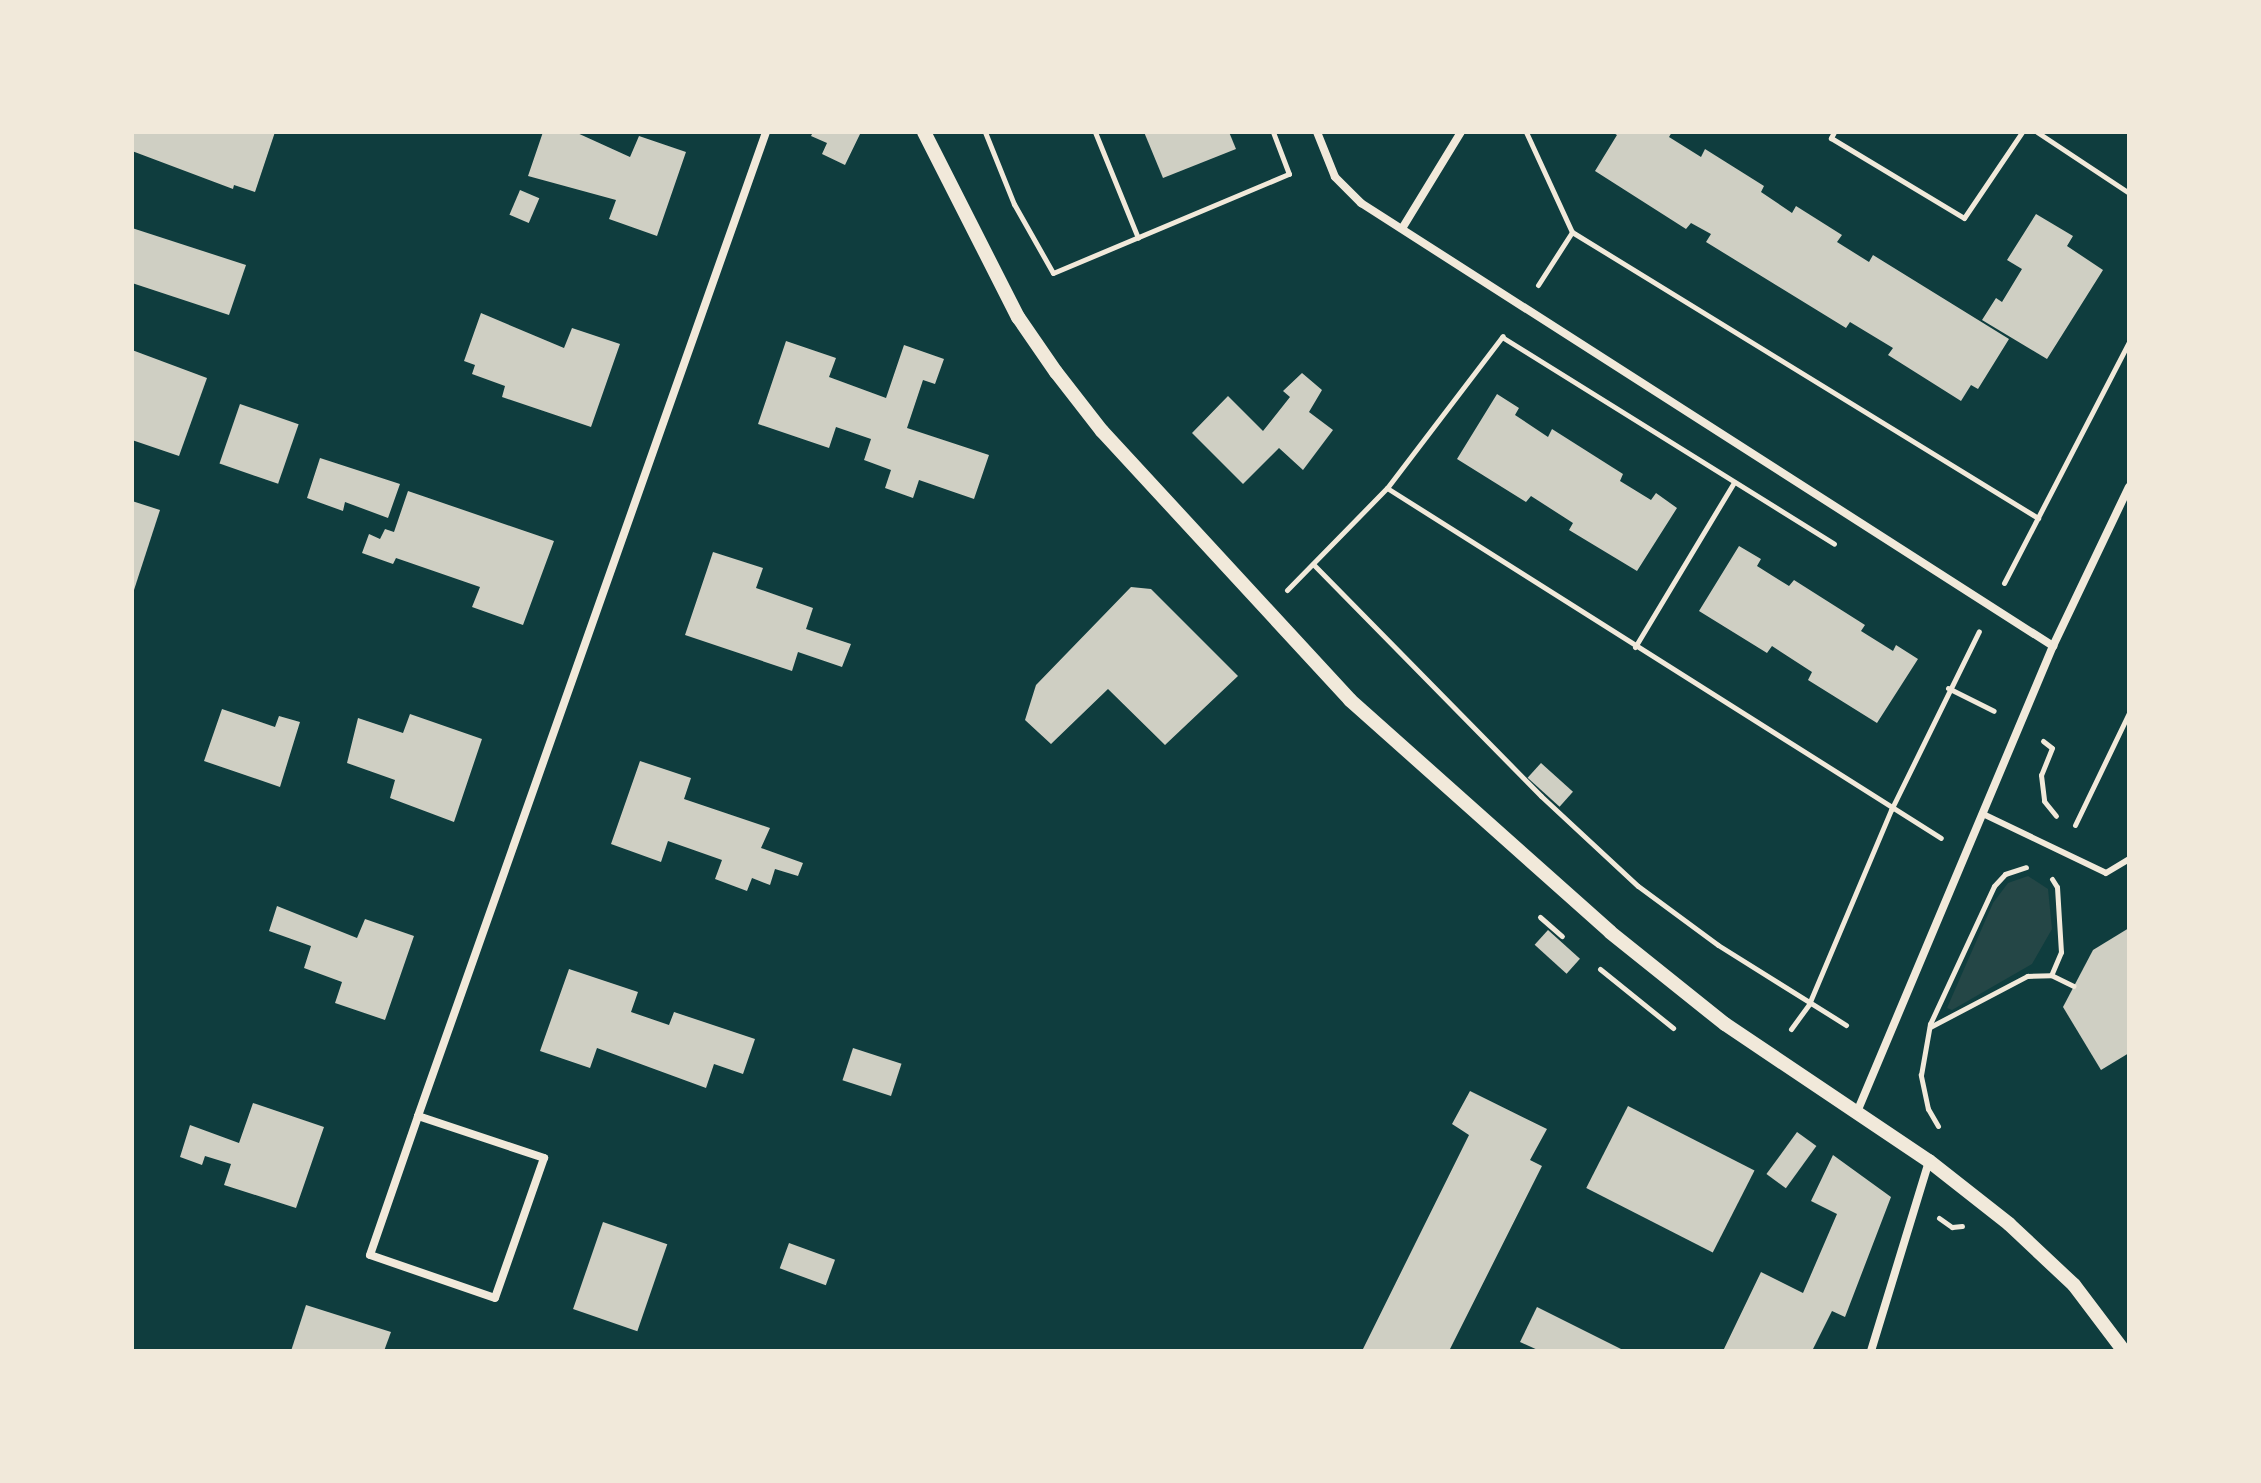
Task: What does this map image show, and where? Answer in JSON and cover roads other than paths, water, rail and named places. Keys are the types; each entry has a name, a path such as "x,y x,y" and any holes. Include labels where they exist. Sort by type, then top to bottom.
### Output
{"street":[{"path":"418,1116 544,1158 495,1298 370,1255 418,1116 766,132"},
{"path":"924,132 1018,317 1056,372 1102,431 1350,700 1610,932 1725,1024 1929,1161 2009,1224 2074,1285 2124,1351"},
{"path":"1317,132 1335,177 1361,203 1993,603 2053,646"},
{"path":"1403,227 1461,132"},
{"path":"1857,1112 2053,646 2129,487"},
{"path":"1871,1351 1929,1161"}],"lane":[{"path":"1983,814 2106,873 2129,859"}]}
